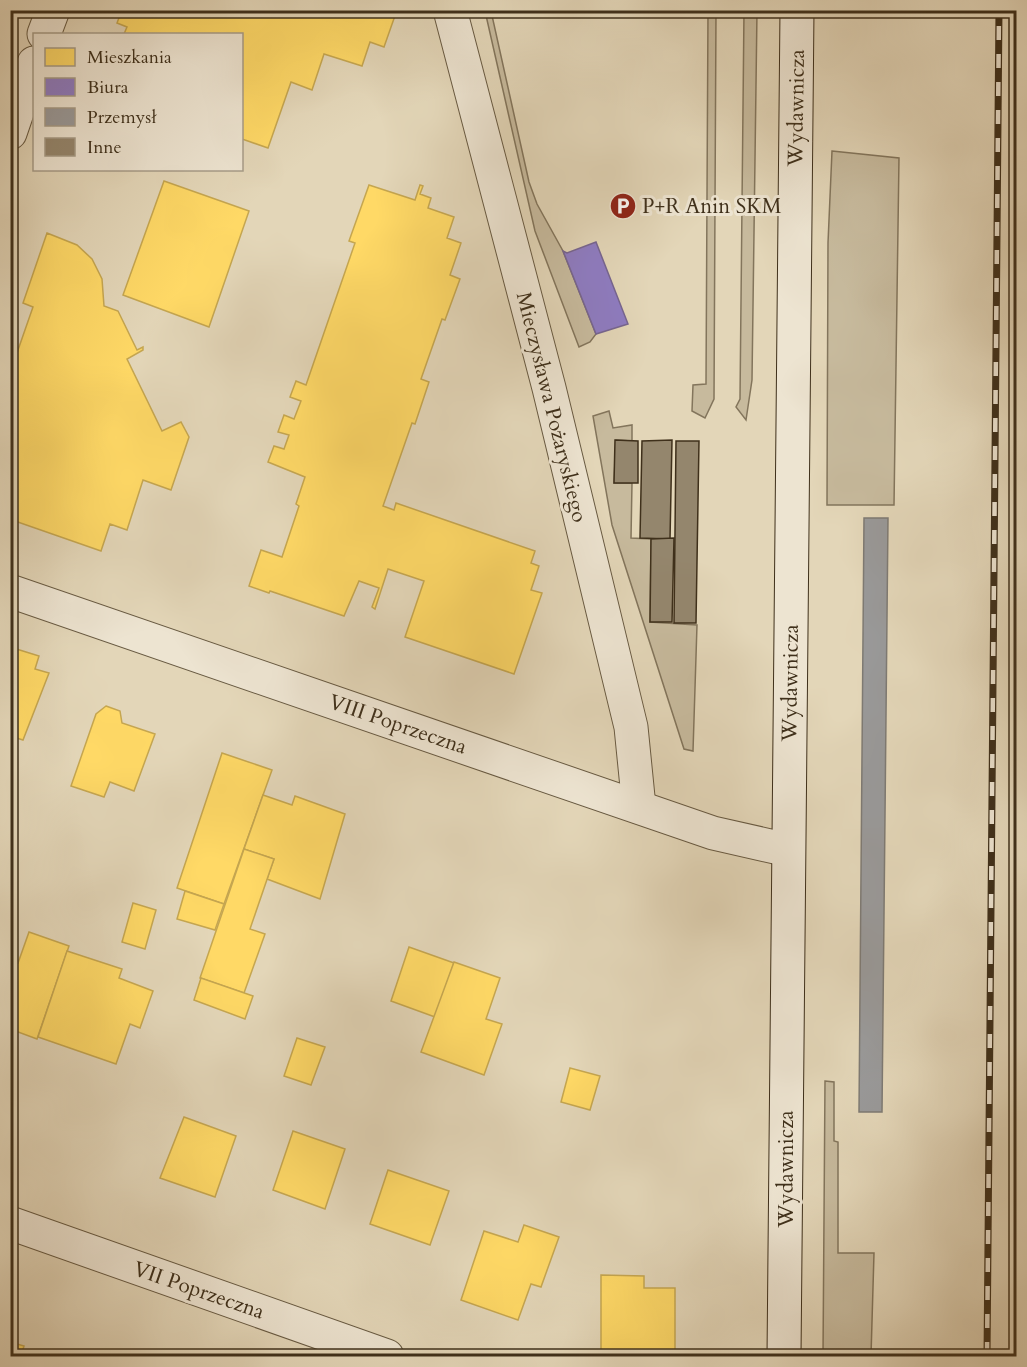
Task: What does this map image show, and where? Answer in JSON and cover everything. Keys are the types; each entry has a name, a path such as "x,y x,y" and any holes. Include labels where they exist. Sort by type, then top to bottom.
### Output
{"street":[{"path":"44,33 52,10"},
{"name":"Mieczysława Pożaryskiego","path":"450,10 552,399 628,716 639,807"},
{"name":"Wydawnicza","path":"784,1356 797,10"},
{"path":"10,133 33,66"},
{"name":"VIII Poprzeczna","path":"10,591 712,833 788,850"},
{"name":"VII Poprzeczna","path":"10,1223 387,1356"}],"shaded area":[{"path":"485,11 491,11 529,182 537,204 563,251 596,334 590,342 579,347 535,231"},
{"path":"708,11 716,11 714,399 705,418 692,411 693,385 706,384"},
{"path":"744,11 757,11 752,380 746,420 736,407 740,399"},
{"path":"832,151 899,158 894,505 827,505 828,243"},
{"path":"609,411 613,428 632,425 632,441 616,440 614,483 632,483 631,538 651,539 650,622 697,625 693,751 684,749 612,525 593,416"},
{"path":"825,1081 834,1082 834,1141 838,1142 838,1253 874,1253 871,1356 823,1356"}],"building: Mieszkania":[{"path":"122,10 397,10 384,47 370,42 362,66 324,54 312,90 291,82 268,148 243,139 243,33 124,33 127,27 117,23"},
{"path":"164,181 249,211 209,327 123,295"},
{"path":"369,185 415,200 420,185 423,186 420,194 431,198 428,208 454,217 447,238 461,243 450,275 460,279 445,320 442,319 421,379 429,382 383,506 394,510 396,503 535,551 531,563 539,566 531,590 542,593 514,674 405,637 424,581 388,569 375,609 372,607 379,588 359,581 344,616 249,586 261,550 282,557 299,506 296,504 305,477 268,462 274,446 284,449 289,435 278,432 284,415 294,419 301,401 290,397 296,381 306,385 355,243 349,241"},
{"path":"47,233 77,245 92,259 102,279 104,306 118,311 137,350 143,347 143,350 127,359 162,431 181,422 189,437 171,490 143,480 127,530 110,524 101,551 12,520 14,512 10,511 10,373 33,307 23,303"},
{"path":"10,647 39,656 35,669 49,673 23,740 10,736"},
{"path":"106,706 120,711 122,723 155,734 134,791 110,782 104,797 71,786 96,714"},
{"path":"222,753 272,770 224,904 177,888"},
{"path":"263,795 292,805 295,796 345,814 320,899 267,879 274,859 244,849"},
{"path":"244,849 274,859 250,929 265,934 244,993 200,978"},
{"path":"185,891 224,904 215,930 177,919"},
{"path":"133,903 156,910 145,949 122,942"},
{"path":"29,932 69,946 37,1039 10,1029 10,961 18,963"},
{"path":"409,947 454,963 435,1017 391,1001"},
{"path":"67,951 122,969 119,978 153,991 140,1028 130,1024 116,1064 38,1037"},
{"path":"454,962 500,978 486,1019 502,1024 484,1075 421,1052"},
{"path":"201,978 253,996 245,1019 194,1000"},
{"path":"297,1038 325,1047 311,1085 284,1076"},
{"path":"570,1068 600,1076 590,1110 561,1102"},
{"path":"184,1117 236,1136 215,1197 160,1178"},
{"path":"293,1131 345,1149 325,1209 273,1190"},
{"path":"388,1170 449,1191 430,1245 370,1224"},
{"path":"524,1225 559,1237 541,1287 531,1284 518,1320 461,1300 484,1231 518,1242"},
{"path":"601,1275 644,1276 644,1288 675,1288 675,1350 601,1351"},
{"path":"10,1342 24,1346 21,1356 10,1356"}],"building: Biura":[{"path":"596,242 628,324 596,334 563,251 567,253"}],"building: Przemysł":[{"path":"864,518 888,518 882,1112 859,1112"}],"building: Inne":[{"path":"615,440 638,441 638,483 614,483"},
{"path":"672,440 670,539 640,538 642,441"},
{"path":"676,441 699,441 696,623 674,623"},
{"path":"674,538 672,622 650,622 651,539"}],"railway":[{"path":"987,1356 999,10"}],"place":[{"name":"P+R Anin SKM","path":"623,206"}]}
